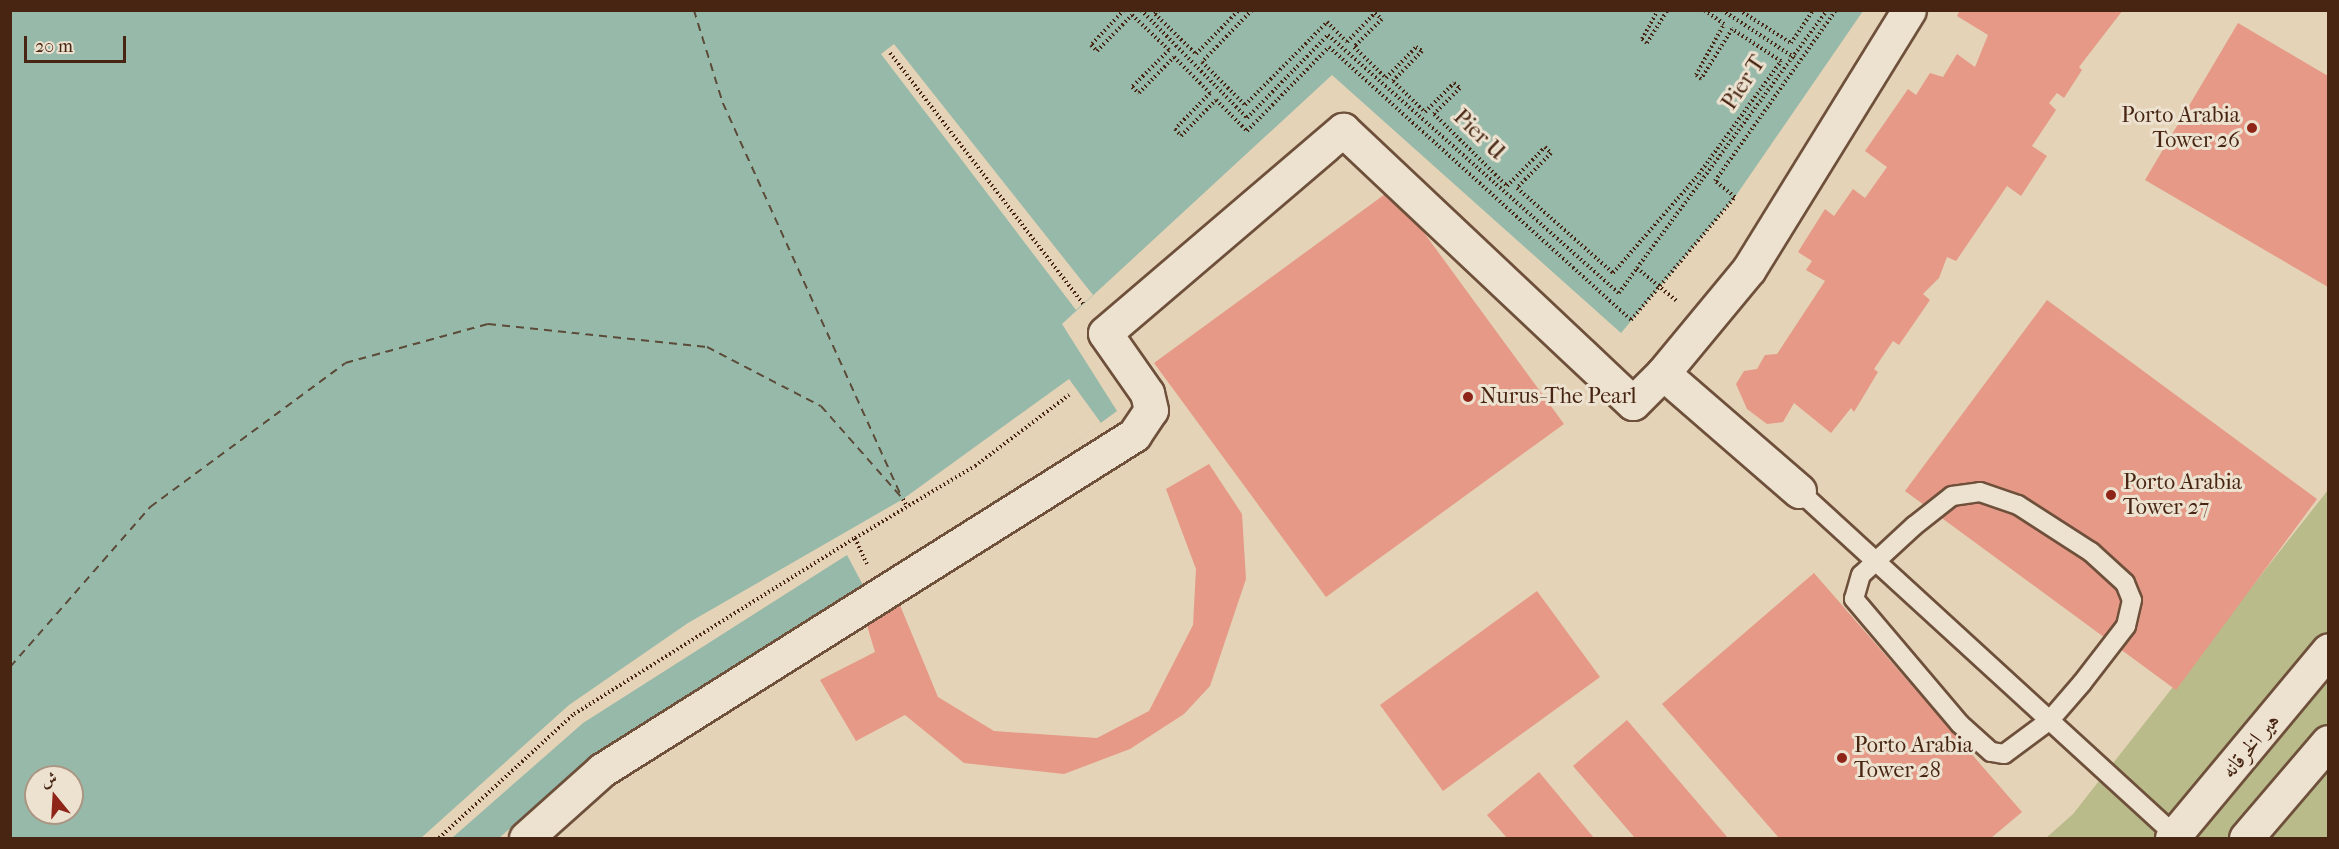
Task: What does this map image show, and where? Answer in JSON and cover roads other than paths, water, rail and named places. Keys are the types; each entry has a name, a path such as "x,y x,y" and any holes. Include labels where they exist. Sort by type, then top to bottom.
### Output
{"street":[{"path":"526,838 602,770 1134,435 1146,422 1151,410 1147,393 1105,333 1343,130 1633,403 1663,373 1749,269 1910,10"},
{"path":"1663,373 1799,491"},
{"name":"هير الخرقانه","path":"2174,837 2328,651"},
{"path":"2246,838 2328,742"}],"lane":[{"path":"1799,491 2050,720 2174,837"},
{"path":"1980,492 2018,505 2108,564 2125,583 2132,600 2126,626 2050,720 2004,754 1983,745 1868,621 1854,599 1861,575 1876,561 1952,495 1980,492"}],"place":[{"name":"Porto Arabia Tower 26","path":"2252,128"},
{"name":"Nurus-The Pearl","path":"1468,397"},
{"name":"Porto Arabia Tower 27","path":"2111,495"},
{"name":"Porto Arabia Tower 28","path":"1842,758"}]}
